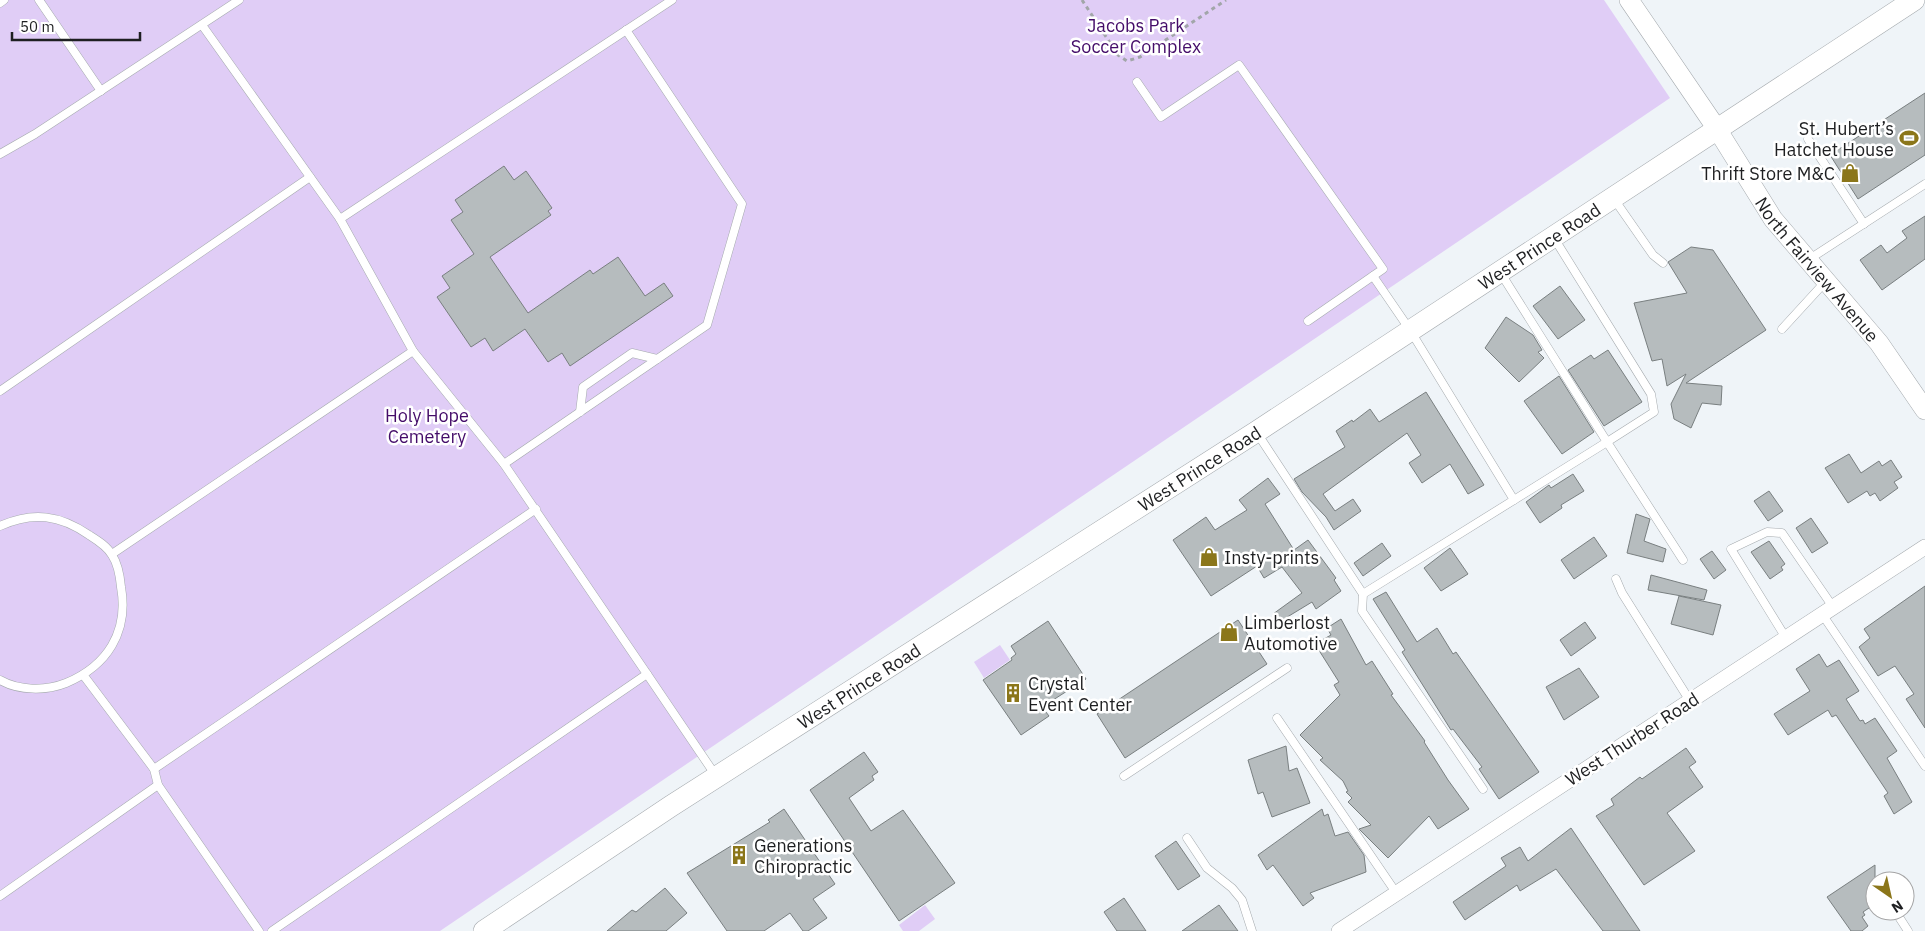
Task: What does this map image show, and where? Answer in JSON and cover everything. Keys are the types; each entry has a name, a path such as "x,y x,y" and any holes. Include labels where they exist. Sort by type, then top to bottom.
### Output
{"main road":[{"name":"West Prince Road","path":"484,931 717,777 1256,432 1905,2"}],"street":[{"name":"North Fairview Avenue","path":"1629,0 1716,129 1773,219 1879,342 1925,410"},
{"name":"West Thurber Road","path":"1340,931 1925,546"}],"lane":[{"path":"0,3 4,0"},
{"path":"39,0 101,91"},
{"path":"0,154 35,134 239,0"},
{"path":"340,219 672,0"},
{"path":"202,25 340,219 413,352 504,464 717,777"},
{"path":"504,464 707,324 742,204 626,30"},
{"path":"1138,82 1161,117 1240,65 1383,269 1308,321"},
{"path":"1808,139 1864,224"},
{"path":"0,391 310,177"},
{"path":"1808,260 1925,184"},
{"path":"1613,197 1653,255 1663,263"},
{"path":"1363,594 1654,412 1650,394 1553,236"},
{"path":"1500,272 1683,560"},
{"path":"1373,276 1410,330 1514,500"},
{"path":"1782,329 1826,281"},
{"path":"112,554 413,352"},
{"path":"580,412 583,387 591,381 632,353 657,359"},
{"path":"1256,432 1363,594 1362,611 1483,789"},
{"path":"154,769 536,509"},
{"path":"0,526 14,520 45,516 70,522 98,540 112,554 119,572 124,605 117,638 102,660 84,676 56,687 26,689 0,680"},
{"path":"1786,638 1731,549 1767,532 1782,533 1828,611 1925,766"},
{"path":"1616,579 1622,593 1690,701"},
{"path":"1124,776 1287,668"},
{"path":"272,931 648,674"},
{"path":"84,676 154,769 158,785 260,931"},
{"path":"1277,718 1396,894"},
{"path":"0,896 158,785"},
{"path":"1187,838 1207,868 1232,888 1242,900 1252,931"}],"path":[{"path":"1082,0 1118,54 1127,61 1140,57 1226,0"}],"green space":[{"name":"Holy Hope Cemetery","path":"0,0 1604,0 1670,98 440,931 0,931"},
{"path":"1000,645 1010,660 984,678 974,662"},
{"path":"925,905 935,919 919,931 903,931 899,925"}],"building":[{"path":"1925,93 1925,155 1858,199 1830,155"},
{"path":"504,166 514,180 526,171 552,208 548,211 551,215 490,257 528,313 590,270 593,274 618,257 645,296 664,283 673,296 570,366 562,353 548,362 525,329 493,351 485,338 471,347 437,297 450,288 442,276 474,254 451,220 463,212 455,200"},
{"path":"1925,216 1925,259 1882,290 1860,260 1881,245 1887,253 1907,238 1902,231"},
{"path":"1691,247 1713,250 1766,330 1686,383 1722,386 1721,405 1702,403 1691,428 1674,419 1671,404 1686,374 1667,386 1662,359 1652,361 1634,303 1687,293 1668,262"},
{"path":"1560,286 1585,320 1558,339 1533,306"},
{"path":"1506,317 1533,335 1542,350 1538,352 1544,358 1519,382 1485,348"},
{"path":"1608,350 1642,402 1604,426 1568,370 1591,355 1594,359"},
{"path":"1559,376 1594,432 1562,454 1524,401"},
{"path":"1426,392 1484,485 1468,494 1450,464 1422,483 1409,463 1421,455 1407,433 1323,494 1335,511 1353,499 1361,511 1334,530 1326,517 1302,492 1294,479 1345,447 1336,431 1352,420 1353,422 1370,409 1379,422"},
{"path":"1849,454 1861,473 1879,461 1882,466 1891,460 1902,477 1894,482 1898,488 1880,501 1875,493 1870,496 1867,491 1848,503 1825,468"},
{"path":"1573,474 1584,491 1561,505 1562,508 1540,523 1526,502 1549,485 1551,488"},
{"path":"1268,478 1280,494 1265,504 1294,550 1308,540 1336,578 1334,580 1341,591 1316,609 1312,602 1279,622 1273,614 1302,593 1282,567 1264,578 1257,566 1211,596 1173,540 1206,517 1215,530 1247,510 1239,500"},
{"path":"1769,491 1783,511 1768,521 1754,501"},
{"path":"1636,514 1650,519 1644,541 1666,549 1663,562 1627,553"},
{"path":"1811,518 1828,543 1812,553 1796,528"},
{"path":"1594,537 1607,556 1574,579 1561,560"},
{"path":"1769,541 1785,564 1781,567 1783,570 1770,579 1751,552"},
{"path":"1382,543 1391,556 1363,576 1354,563"},
{"path":"1450,548 1468,574 1441,591 1424,568"},
{"path":"1712,551 1726,570 1714,579 1700,559"},
{"path":"1651,575 1707,590 1704,600 1648,590"},
{"path":"1925,586 1925,728 1906,699 1914,694 1895,666 1878,676 1859,647 1870,638 1864,629"},
{"path":"1386,592 1417,642 1437,628 1453,654 1456,652 1539,772 1499,799 1479,769 1482,767 1453,729 1451,730 1402,652 1405,650 1373,599"},
{"path":"1679,596 1721,605 1713,635 1671,624"},
{"path":"1341,619 1366,665 1372,661 1393,694 1391,695 1425,741 1448,780 1469,809 1438,829 1429,816 1388,858 1359,829 1371,825 1348,802 1352,798 1346,792 1348,791 1343,781 1320,760 1323,758 1300,735 1340,695 1334,685 1339,682 1315,644 1331,635 1327,628"},
{"path":"1238,620 1267,664 1125,758 1097,714"},
{"path":"1048,621 1086,679 1042,707 1049,716 1021,735 983,680 1012,660 1011,658 1016,654 1011,646"},
{"path":"1585,622 1596,638 1571,656 1560,640"},
{"path":"1819,654 1827,667 1839,660 1859,691 1846,699 1860,721 1863,720 1865,724 1875,718 1897,751 1887,758 1912,802 1894,814 1884,796 1888,793 1836,715 1832,717 1828,710 1788,735 1774,714 1810,691 1796,669"},
{"path":"1579,668 1599,697 1564,720 1546,687"},
{"path":"1286,746 1289,771 1297,768 1310,803 1272,817 1263,792 1258,794 1248,760"},
{"path":"1686,748 1696,762 1689,767 1703,787 1667,813 1695,851 1644,885 1596,816 1614,805 1611,799 1640,777 1642,779"},
{"path":"864,752 878,772 872,776 874,780 849,798 871,831 903,810 955,883 899,921 810,790"},
{"path":"784,809 835,884 813,899 827,918 808,931 803,931 790,913 764,931 727,931 687,873 770,822 768,820"},
{"path":"1322,809 1324,816 1328,814 1335,836 1348,832 1364,855 1366,872 1310,893 1314,898 1303,906 1273,865 1267,870 1258,855"},
{"path":"1571,828 1640,931 1603,931 1556,869 1520,891 1517,885 1465,920 1453,902 1506,866 1501,858 1520,847 1528,861"},
{"path":"1176,841 1200,876 1178,890 1155,856"},
{"path":"1875,865 1875,871 1866,871"},
{"path":"1865,872 1865,911 1863,912 1865,915 1862,917 1868,926 1862,931 1851,931 1827,897"},
{"path":"665,888 687,913 666,931 607,931 632,910 636,912"},
{"path":"1124,898 1146,931 1117,931 1104,912"},
{"path":"1219,905 1238,931 1182,931"}],"place":[{"name":"St. Hubert’s Hatchet House","path":"1909,138"},
{"name":"Thrift Store M&C","path":"1850,173"},
{"name":"Insty-prints","path":"1209,557"},
{"name":"Limberlost Automotive","path":"1229,632"},
{"name":"Crystal Event Center","path":"1013,693"},
{"name":"Generations Chiropractic","path":"739,855"}],"park label":[{"name":"Jacobs Park Soccer Complex","path":"1136,35"}]}
